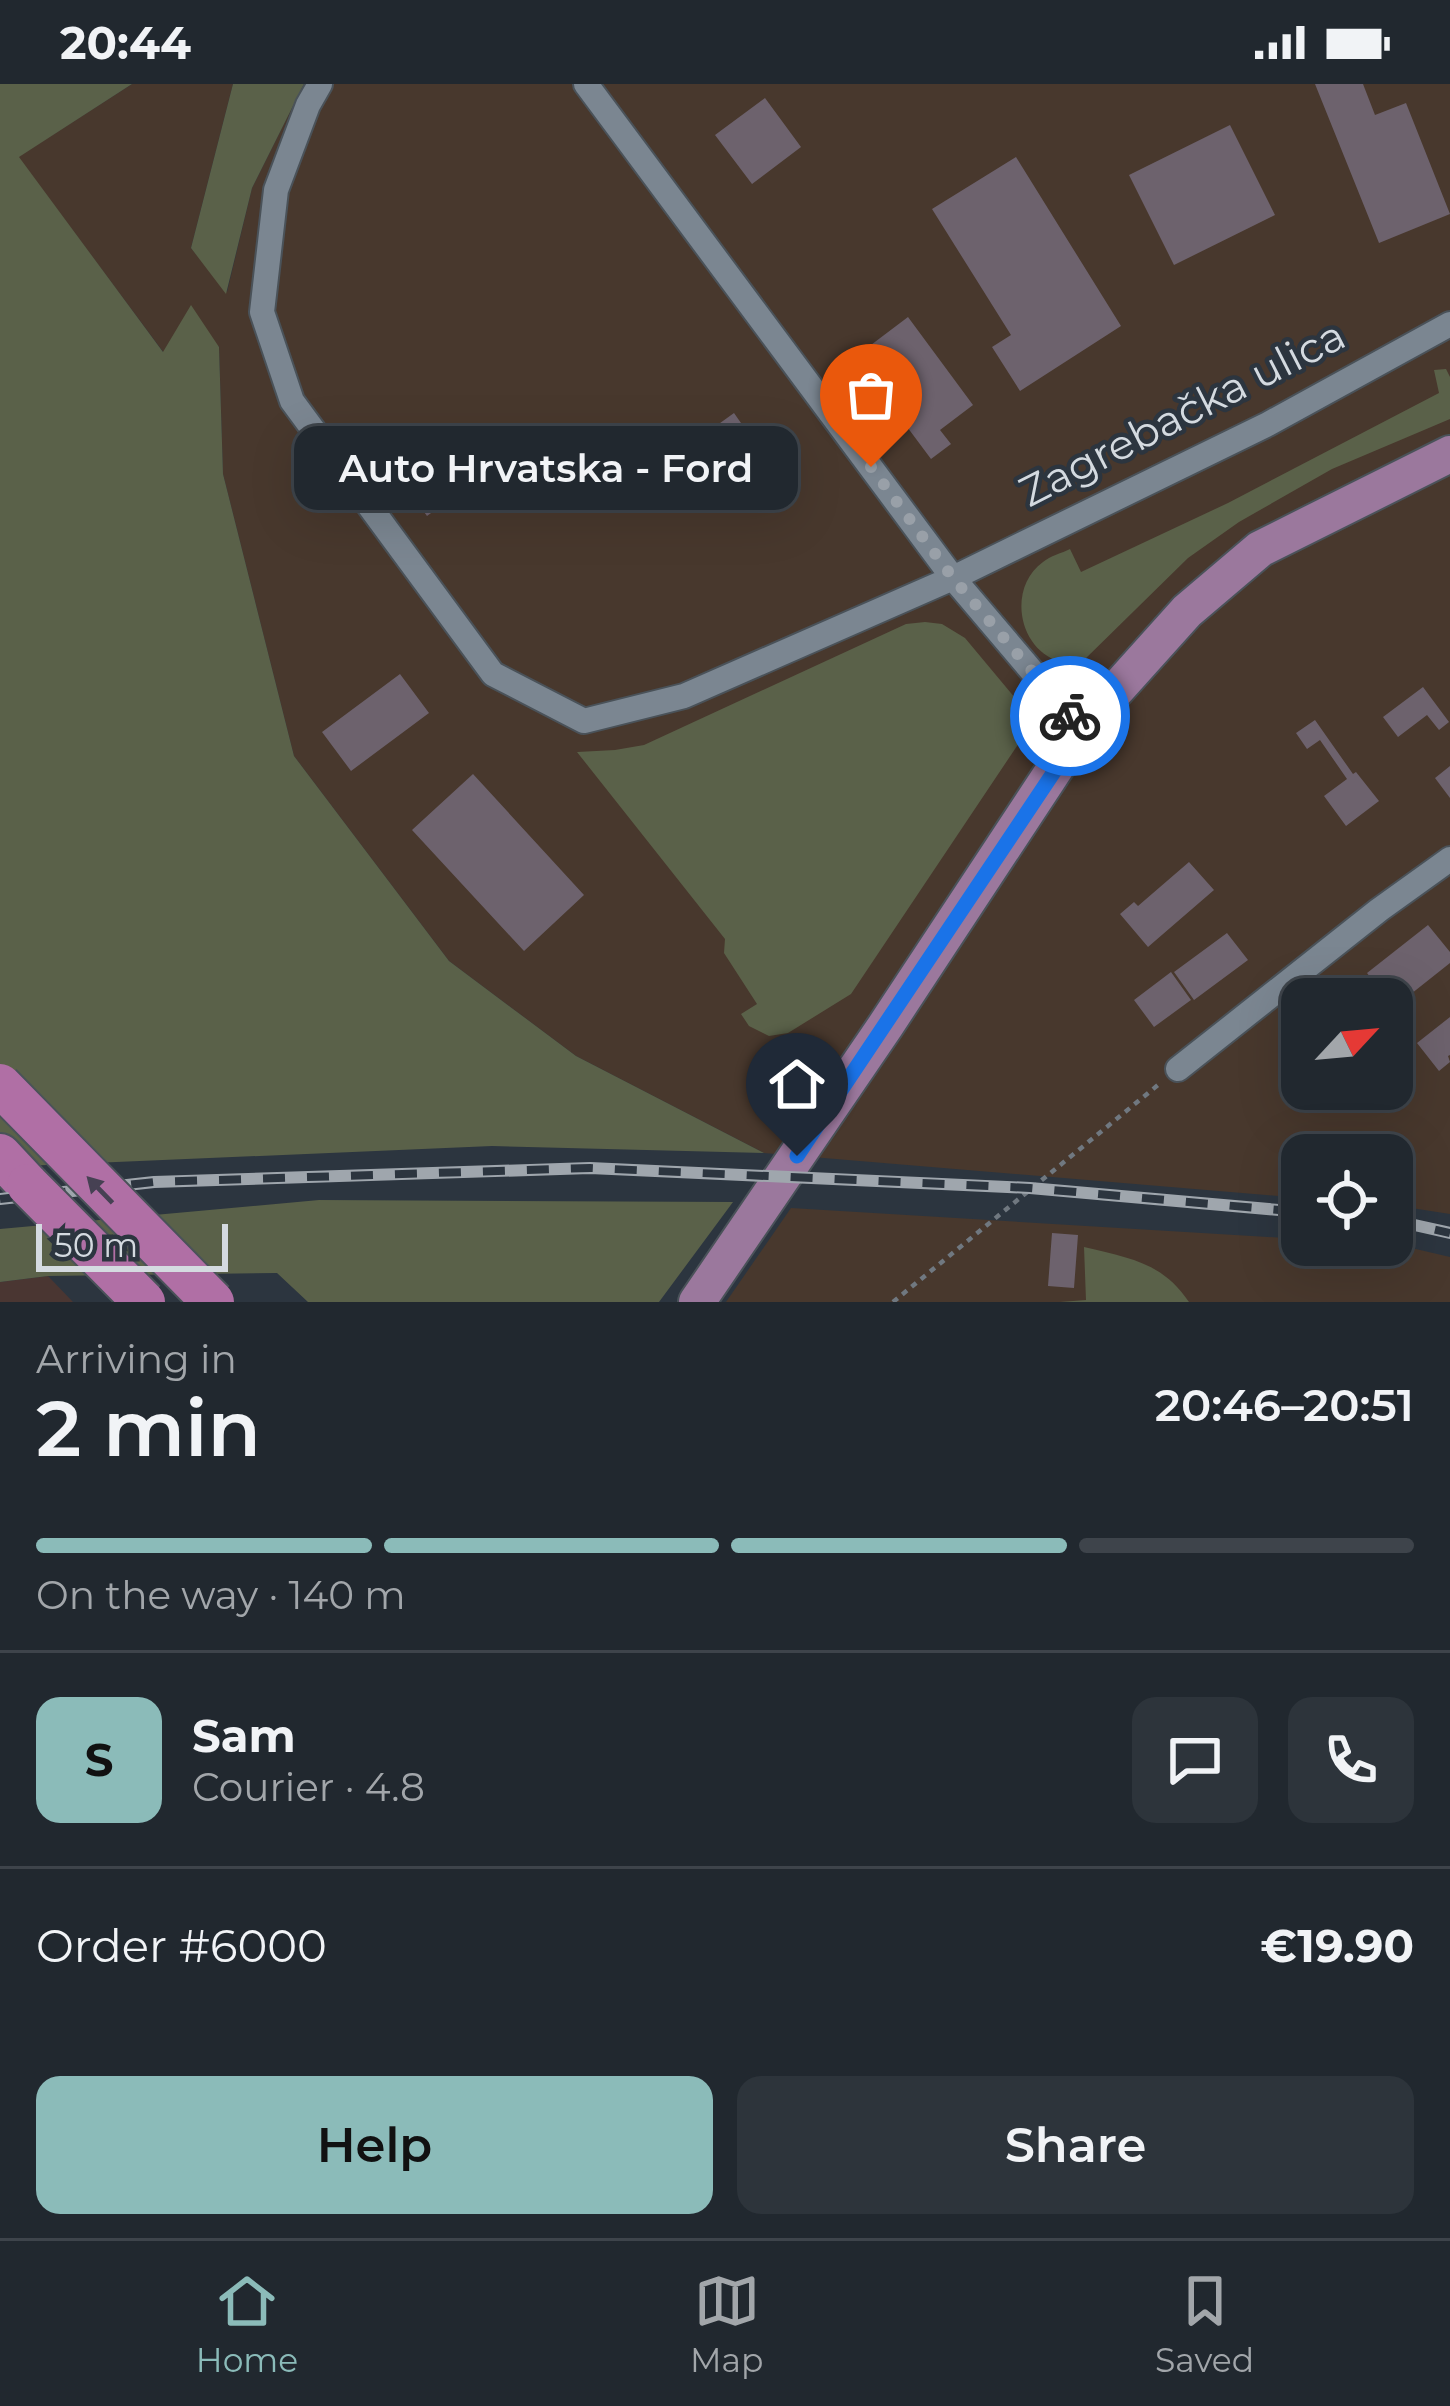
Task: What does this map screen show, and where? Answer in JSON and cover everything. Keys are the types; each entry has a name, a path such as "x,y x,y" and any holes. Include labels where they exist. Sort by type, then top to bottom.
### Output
{"highway":[{"path":"0,1085 212,1302"},
{"path":"0,1155 144,1302"}],"main road":[{"path":"697,1302 1082,730 1187,611 1260,548 1450,454"}],"street":[{"name":"Zagrebačka ulica","path":"320,84 276,190 262,312 292,401 493,674 584,721 685,696 953,578 1268,424 1450,324"},
{"path":"586,84 953,578 1082,730"},
{"path":"1178,1069 1450,859"}],"path":[{"path":"893,1302 1178,1069"}],"shaded area":[{"path":"132,84 233,84 191,248 227,292 252,188 304,84 1450,84 1450,1214 1413,1208 1413,1134 1281,1134 1281,1196 764,1153 576,1056 449,961 294,756 223,474 219,346 164,353 18,157"},
{"path":"791,1208 1281,1238 1281,1266 1413,1266 1413,1248 1450,1257 1450,1302 726,1302"},
{"path":"48,1276 73,1302 0,1302 0,1282"}],"green space":[{"path":"0,84 132,84 19,157 163,352 191,305 219,347 223,474 294,756 449,961 576,1056 764,1153 492,1146 0,1167"},
{"path":"233,84 304,84 252,188 226,294 191,248"},
{"path":"1446,369 1450,419 1332,469 1239,522 1188,558 1081,663 1061,662 1035,645 1022,617 1022,602 1032,573 1046,560 1070,549 1081,572 1228,503 1439,393 1434,370"},
{"path":"906,624 942,624 965,638 1020,704 1026,716 1025,734 851,994 788,1033 769,1036 749,1026 741,1014 757,1004 724,953 725,939 577,752 644,745"},
{"path":"319,1200 733,1202 659,1302 308,1302 277,1273 48,1276 0,1282 0,1229"},
{"path":"1084,1247 1156,1270 1189,1302 1060,1302 1086,1300"}],"building":[{"path":"1315,84 1363,84 1375,115 1406,103 1450,214 1379,243"},
{"path":"765,98 801,147 752,184 715,135"},
{"path":"1230,125 1275,215 1174,265 1129,175"},
{"path":"1016,157 1121,326 1020,391 992,347 1011,335 932,209"},
{"path":"908,317 973,405 940,430 951,444 931,459 855,357"},
{"path":"734,413 748,433 666,492 652,472"},
{"path":"467,436 491,469 427,516 403,483"},
{"path":"400,674 429,713 351,771 322,732"},
{"path":"1423,687 1449,722 1439,730 1427,715 1398,737 1383,717"},
{"path":"1315,720 1353,774 1379,801 1346,826 1324,796 1347,779 1320,740 1307,749 1296,733"},
{"path":"1450,766 1450,798 1435,778"},
{"path":"473,774 584,895 524,951 412,830"},
{"path":"1189,862 1214,890 1148,947 1120,914 1134,902 1138,906"},
{"path":"1428,925 1450,952 1450,963 1413,992 1413,978 1371,978 1367,973"},
{"path":"1227,933 1248,960 1194,1000 1174,972"},
{"path":"1171,972 1191,1000 1154,1027 1134,1000"},
{"path":"1450,1017 1450,1062 1439,1071 1417,1043"},
{"path":"1052,1233 1078,1235 1074,1288 1048,1286"}],"railway":[{"path":"0,1199 154,1182 590,1168 1030,1188 1281,1210"},
{"path":"1413,1225 1450,1233"}],"way so far":[{"path":"871,467 953,578 1070,716"}],"place":[{"name":"Auto Hrvatska - Ford","path":"871,467"}],"route":[{"path":"797,1156 1082,730 1070,716"}]}
